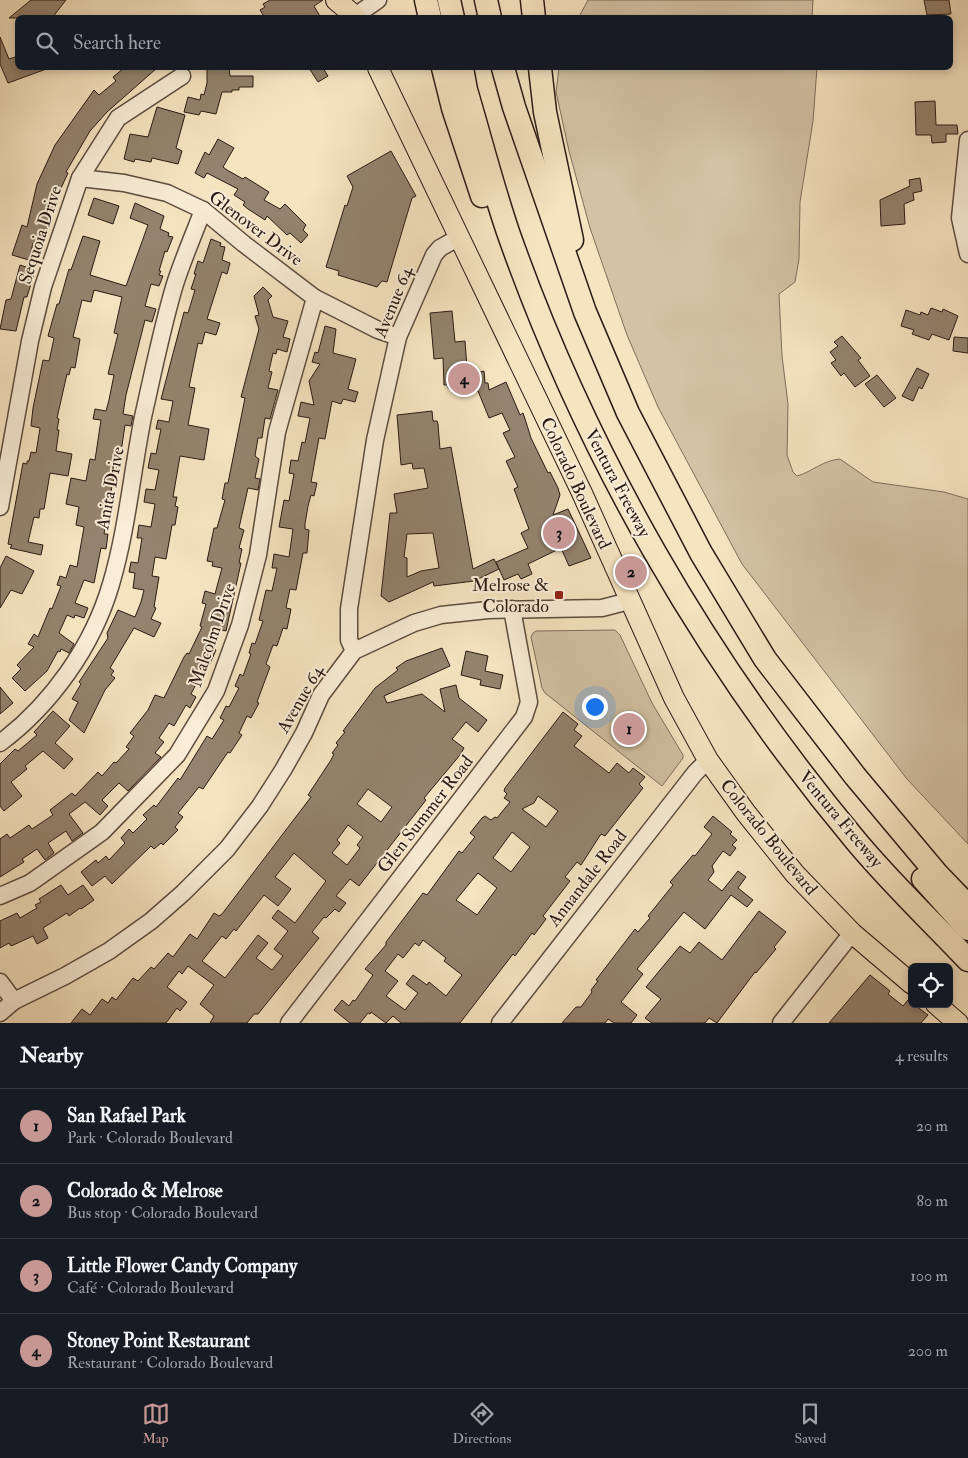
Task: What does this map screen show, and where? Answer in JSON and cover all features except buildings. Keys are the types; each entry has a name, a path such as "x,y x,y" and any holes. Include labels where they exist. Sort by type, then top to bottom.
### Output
{"highway":[{"path":"426,0 429,15"},
{"path":"450,0 452,15"},
{"path":"486,0 489,15"},
{"path":"532,0 534,15"},
{"path":"444,70 453,108 487,212 531,321 561,367"},
{"name":"Ventura Freeway","path":"462,70 466,90 500,204 561,367 612,477 677,592 738,685 775,737 857,842 968,960"},
{"path":"504,70 514,107 585,312 637,430 701,553 765,659 855,776 938,875 968,906"},
{"path":"540,70 545,112 585,312"},
{"path":"546,200 538,223 574,324 624,437 714,603 772,690 849,793 968,929"},
{"path":"500,204 523,232 557,324 627,475 658,534 725,643 772,712 829,788 883,854 968,944"}],"main road":[{"path":"336,0 354,11"},
{"name":"Colorado Boulevard","path":"379,70 582,493 674,698 708,760 746,813 794,874 852,933 908,981"},
{"path":"941,1008 958,1023"}],"street":[{"path":"354,11 378,0"},
{"name":"Sequoia Drive","path":"0,507 30,341 43,287 80,178 118,118 182,76"},
{"path":"968,140 960,218 968,254"},
{"name":"Glenover Drive","path":"80,178 124,183 167,193 203,210 315,298 378,330 398,337"},
{"name":"Anita Drive","path":"0,743 19,729 66,676 100,614 111,584 118,556 144,417 175,284 203,210"},
{"name":"Avenue 64","path":"0,1013 14,1001 65,976 116,946 183,893 227,849 260,806 304,733 321,695 354,651 349,640 349,609 375,440 398,337 434,255 440,248 458,238"},
{"name":"Malcolm Drive","path":"0,896 30,883 102,832 177,755 216,691 240,625 258,555 278,432 315,298"},
{"path":"354,651 414,623 440,615 512,610 602,608 629,601"},
{"name":"Glen Summer Road","path":"289,1023 524,717 529,702 512,610"},
{"name":"Annandale Road","path":"500,1023 695,773 708,760"},
{"path":"781,1023 852,933"},
{"path":"0,982 14,1001"}],"shaded area":[{"path":"588,0 813,0 812,15 580,15"},
{"path":"559,70 817,70 813,121 800,202 799,259 795,282 779,294 782,356 788,404 787,455 793,472 797,476 833,460 840,459 873,482 944,492 968,499 968,844 907,779 742,564 658,407 627,335 590,228 569,151 556,92"},
{"path":"615,630 620,635 652,703 683,755 683,758 662,786 545,693 542,688 531,637 533,633 536,631"}],"place":[{"name":"Stoney Point Restaurant","path":"464,379"},
{"name":"Little Flower Candy Company","path":"559,533"},
{"name":"Colorado & Melrose","path":"631,572"},
{"name":"Melrose & Colorado","path":"559,595"},
{"name":"San Rafael Park","path":"629,729"}]}
